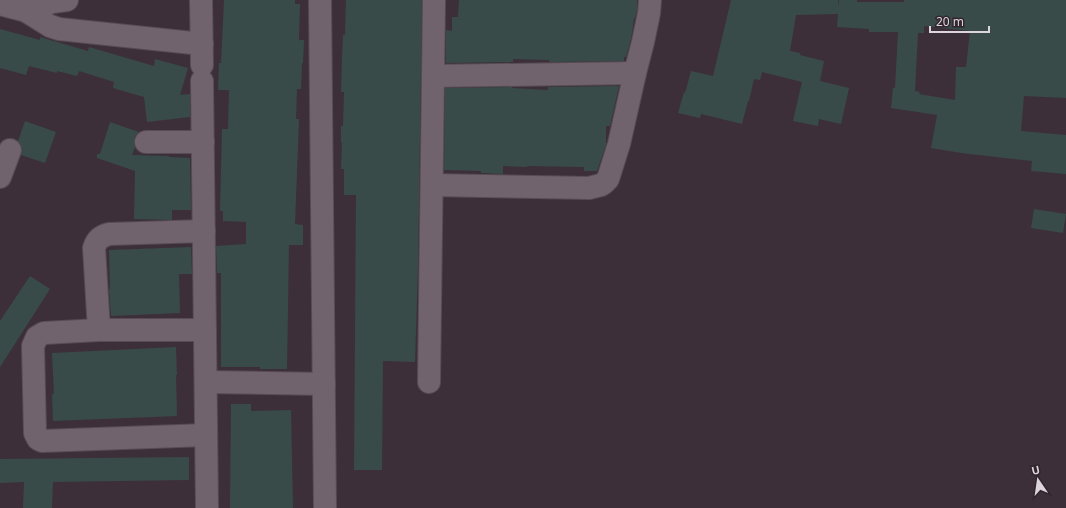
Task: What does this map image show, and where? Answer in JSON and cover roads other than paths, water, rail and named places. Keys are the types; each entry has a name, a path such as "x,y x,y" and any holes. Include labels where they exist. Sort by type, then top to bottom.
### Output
{"street":[{"path":"26,10 52,2 67,0"},
{"path":"201,0 207,508"},
{"path":"320,0 325,508"},
{"path":"429,382 434,0"},
{"path":"432,185 589,188 596,187 604,183 608,179 619,144 635,73 644,42 650,0"},
{"path":"0,4 26,10 50,26 59,29 202,64"},
{"path":"433,76 635,73"},
{"path":"146,142 203,142"},
{"path":"0,177 10,150"},
{"path":"99,330 94,248 99,239 109,234 204,231"},
{"path":"205,330 99,330 44,333 35,340 33,346 35,433 38,439 206,435"},
{"path":"206,382 324,384"}]}
